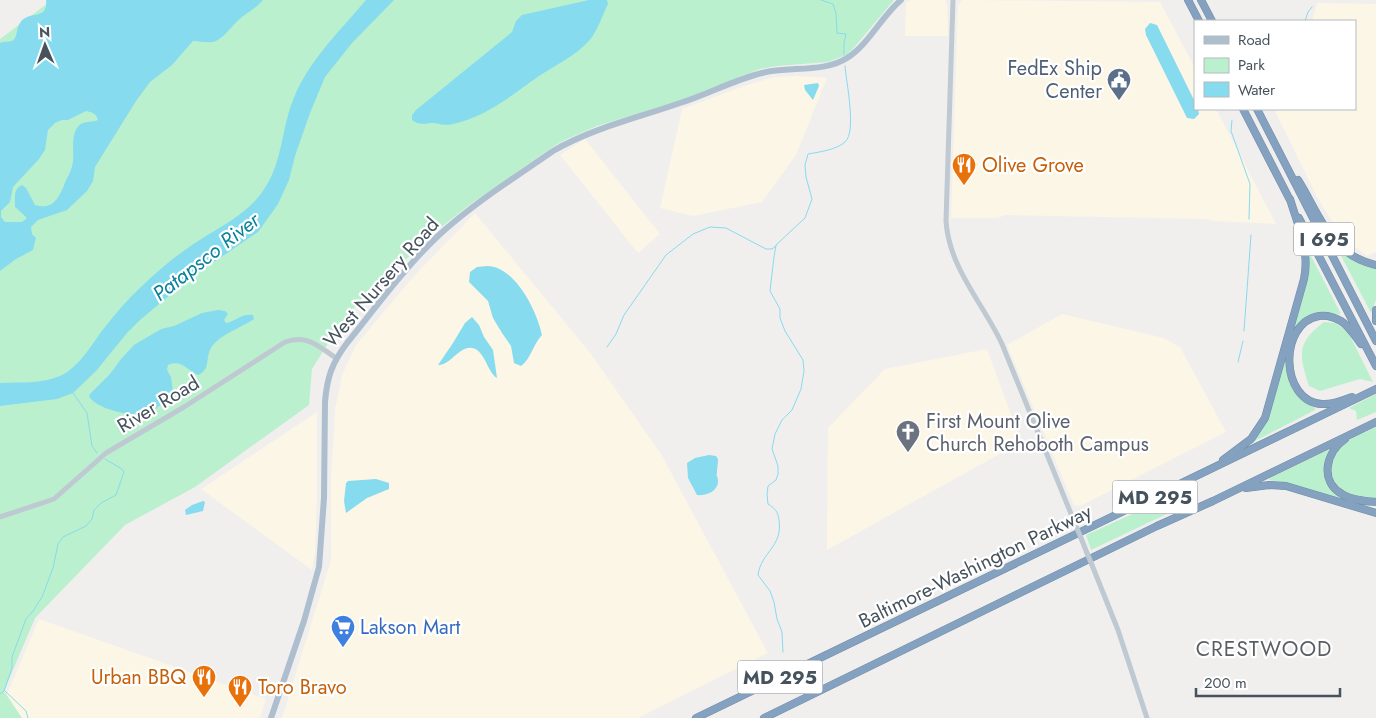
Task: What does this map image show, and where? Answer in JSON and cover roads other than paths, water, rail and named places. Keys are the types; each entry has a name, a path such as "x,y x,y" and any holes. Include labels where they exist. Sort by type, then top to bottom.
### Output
{"highway":[{"path":"1188,0 1197,20"},
{"path":"1201,0 1211,20"},
{"name":"I 695","path":"1244,110 1376,366"},
{"name":"I 695","path":"1258,110 1376,341"},
{"path":"1271,137 1332,239 1350,255 1376,265"},
{"path":"1208,471 1250,439 1262,426 1268,410 1306,269 1304,243 1290,199"},
{"path":"1376,310 1376,321"},
{"path":"1372,358 1346,325 1335,318 1322,316 1310,319 1299,327 1292,341 1290,368 1297,390 1307,400 1314,403 1329,404 1376,389"},
{"name":"Baltimore-Washington Parkway","path":"696,718 1376,389"},
{"name":"MD 295","path":"764,718 1157,526 1213,502 1376,422"},
{"path":"1356,432 1334,448 1328,460 1328,474 1335,489 1342,495 1376,502"},
{"path":"1213,502 1243,489 1278,485 1376,513"}],"main road":[{"name":"West Nursery Road","path":"271,718 304,621 319,567 324,498 325,396 328,378 336,358 408,269 438,236 469,209 552,151 578,137 682,103 762,73 787,68 821,67 838,63 854,53 901,0"}],"street":[{"path":"952,0 952,71 946,221 948,240 965,280 992,322 1002,344 1118,630 1147,718"},
{"name":"River Road","path":"0,518 54,499 106,453 184,408 285,342 304,340 311,342 336,358"}],"water":[{"path":"46,0 263,0 216,41 193,41 172,65 150,82 95,167 93,181 87,191 67,210 38,220 31,227 32,234 36,238 33,250 16,259 0,271 0,43 14,40 19,25 24,19 41,13 46,7","holes":["86,111 95,115 98,120 84,123 77,128 73,140 72,167 59,197 47,206 35,205 26,188 22,185 16,191 15,207 26,219 22,222 5,222 1,217 1,211 10,202 13,187 45,150 48,130 55,123 68,120"]},
{"name":"Patapsco River","path":"366,0 394,0 352,43 325,77 310,113 289,180 278,204 258,232 189,279 140,320 96,371 73,393 57,399 0,406 0,383 53,379 67,372 80,361 122,306 148,280 180,253 247,209 254,202 271,177 279,155 289,110 299,86 325,47"},
{"path":"589,0 607,0 608,4 592,37 572,56 488,111 465,121 444,125 434,123 420,124 412,120 412,115 416,110 512,32 516,21 522,15"},
{"path":"1150,23 1157,25 1194,100 1194,110 1198,110 1199,114 1194,119 1187,118 1146,35 1145,29"},
{"path":"818,83 819,86 813,100 805,90 804,85"},
{"path":"487,266 507,273 515,282 530,303 539,325 542,335 521,366 514,363 511,346 493,318 488,301 469,282 470,272 477,267"},
{"path":"218,310 225,311 228,314 224,320 226,323 246,315 253,315 254,319 225,335 215,343 209,352 205,370 202,373 198,375 177,363 168,365 167,370 171,377 173,392 168,399 155,409 142,414 122,413 100,405 90,398 89,395 110,374 134,345 161,329 174,326 202,313"},
{"path":"472,317 479,325 484,337 493,350 497,378 480,353 472,348 463,350 447,362 438,365 465,323"},
{"path":"709,455 716,456 718,459 718,484 711,492 697,495 688,478 687,463 695,458"},
{"path":"376,479 389,483 389,489 367,498 346,513 344,501 346,483 348,481"},
{"path":"203,501 205,502 203,511 186,515 185,510"}],"waterway":[{"path":"821,0 833,4 836,13 837,33 846,34 844,55"},
{"path":"1305,20 1312,7"},
{"path":"783,652 782,632 774,602 770,591 758,575 763,560 778,537 779,529 778,515 768,504 767,494 768,486 776,480 778,474 778,466 772,449 775,434 782,420 792,410 801,389 804,371 803,360 785,331 780,318 780,309 770,291 776,245 805,218 812,199 806,177 805,165 808,154 837,147 845,142 848,136 851,118 845,66"},
{"path":"1232,120 1231,131 1250,184 1249,219"},
{"path":"607,347 616,334 624,315 666,255 693,234 710,227 726,228 766,249 772,249 776,246"},
{"path":"1244,331 1251,235"},
{"path":"1238,362 1243,341"},
{"path":"73,393 87,413 92,446 97,453"},
{"path":"0,694 4,691 12,668 12,657 26,619 42,597 53,568 58,544 63,537 86,526 92,519 94,510 101,503 116,495 124,472 105,459"},
{"path":"5,691 26,711 28,718"}],"place":[{"name":"FedEx Ship Center","path":"1119,101"},
{"name":"Olive Grove","path":"964,186"},
{"name":"First Mount Olive Church Rehoboth Campus","path":"908,453"},
{"name":"Lakson Mart","path":"343,648"},
{"name":"Urban BBQ","path":"204,698"},
{"name":"Toro Bravo","path":"240,708"}],"district":[{"name":"CRESTWOOD","path":"1264,649"}]}
